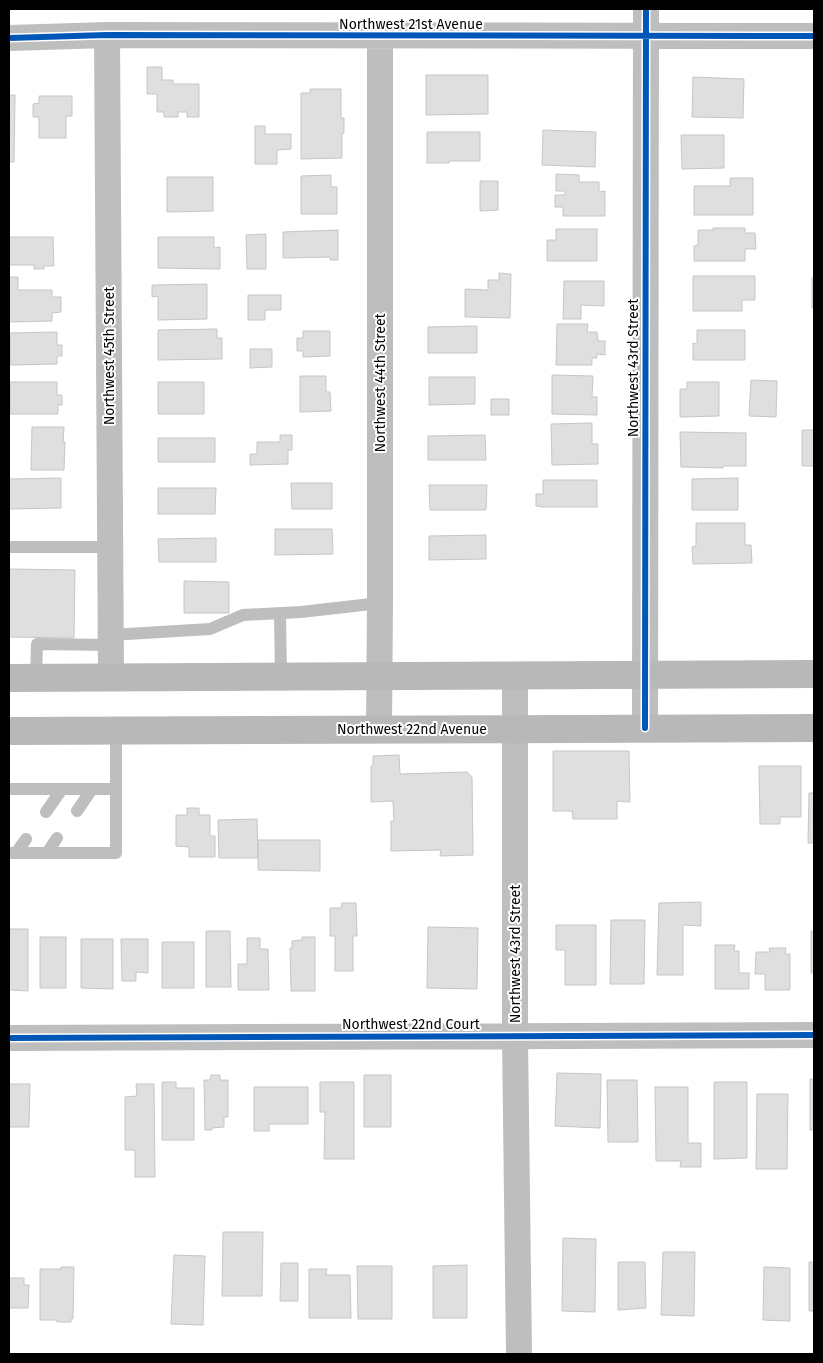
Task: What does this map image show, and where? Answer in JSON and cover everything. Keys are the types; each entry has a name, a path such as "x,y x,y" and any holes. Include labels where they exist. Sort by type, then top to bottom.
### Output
{"main road":[{"path":"9,678 814,674"},
{"name":"Northwest 22nd Avenue","path":"9,731 814,728"}],"street":[{"name":"Northwest 43rd Street","path":"645,728 646,9"},
{"name":"Northwest 21st Avenue","path":"9,38 107,35 814,36"},
{"name":"Northwest 45th Street","path":"107,35 111,677"},
{"name":"Northwest 44th Street","path":"379,729 380,36"},
{"name":"Northwest 43rd Street","path":"515,675 515,1037 519,1354"},
{"name":"Northwest 22nd Court","path":"9,1038 814,1036"}],"lane":[{"path":"9,548 110,547"},
{"path":"36,678 37,644 111,640 210,629 243,615 380,603"},
{"path":"280,613 282,676"},
{"path":"12,852 116,853 116,730"},
{"path":"46,812 62,789"},
{"path":"77,811 92,789"},
{"path":"9,790 115,789"},
{"path":"47,853 58,838"},
{"path":"12,852 26,839"}],"building":[{"path":"147,67 162,67 162,80 173,80 173,84 199,84 199,117 187,117 187,112 178,112 178,117 164,117 164,112 157,112 157,94 147,94"},
{"path":"426,75 488,75 488,114 426,115"},
{"path":"693,77 744,79 743,118 692,117"},
{"path":"310,89 341,89 341,118 344,118 342,158 301,159 301,93 310,93"},
{"path":"9,95 15,95 14,162 9,162"},
{"path":"39,96 72,96 72,116 66,116 66,138 39,138 39,117 33,117 33,104 39,103"},
{"path":"255,126 265,126 265,134 291,134 291,149 277,150 277,164 255,164"},
{"path":"543,130 596,132 595,167 542,165"},
{"path":"427,132 480,132 480,161 427,163"},
{"path":"681,135 724,135 724,168 682,169"},
{"path":"556,174 579,175 579,182 599,182 599,192 605,191 605,216 563,216 563,207 555,207 555,195 565,195 565,191 556,191"},
{"path":"331,175 331,187 337,187 337,214 301,214 301,176"},
{"path":"167,177 213,177 213,211 167,212"},
{"path":"730,178 753,178 753,215 694,215 694,186 730,186"},
{"path":"480,181 498,181 498,210 480,211"},
{"path":"713,228 745,228 745,233 755,233 756,249 745,249 745,261 694,261 694,246 698,245 698,230 713,230"},
{"path":"556,229 597,229 597,261 547,261 547,240 556,240"},
{"path":"338,230 338,260 330,260 330,257 283,258 283,232"},
{"path":"266,234 266,269 247,269 246,235"},
{"path":"9,237 53,237 54,266 34,269 34,265 9,265"},
{"path":"158,237 214,237 214,248 220,247 220,269 158,268"},
{"path":"499,273 511,274 510,318 465,317 465,289 488,290 488,280 499,280"},
{"path":"693,276 755,276 755,300 742,300 742,311 693,311"},
{"path":"9,277 18,277 18,290 52,290 52,297 61,297 61,312 52,313 52,321 9,322"},
{"path":"812,278 814,278 814,308 812,308"},
{"path":"564,281 604,281 604,306 581,305 581,319 563,319"},
{"path":"207,284 207,319 158,320 158,296 152,297 152,285"},
{"path":"248,295 281,295 281,310 265,310 265,320 248,320"},
{"path":"557,324 588,324 587,332 597,332 598,341 605,341 605,355 597,354 597,358 592,358 592,365 556,365"},
{"path":"477,326 477,353 428,353 428,327"},
{"path":"217,329 217,338 222,338 222,359 158,360 158,330"},
{"path":"697,330 745,330 745,360 693,360 693,343 697,344"},
{"path":"303,331 330,331 330,356 303,357 303,351 297,351 297,338 303,338"},
{"path":"57,332 57,345 62,345 62,356 57,356 57,364 10,365 10,333"},
{"path":"250,349 272,349 272,367 250,368"},
{"path":"552,375 593,376 592,397 597,397 597,415 552,414"},
{"path":"300,376 326,376 326,392 330,392 331,411 300,412"},
{"path":"429,377 475,377 475,404 429,405"},
{"path":"751,380 777,381 776,417 749,416"},
{"path":"10,382 57,382 57,395 62,395 62,405 58,405 58,414 10,414"},
{"path":"158,382 204,382 204,414 158,414"},
{"path":"687,382 719,382 719,416 680,417 680,389 687,389"},
{"path":"491,399 509,399 509,415 491,415"},
{"path":"592,423 592,444 598,444 598,464 552,465 551,424"},
{"path":"32,427 64,427 64,470 31,470"},
{"path":"802,430 814,430 814,466 802,466"},
{"path":"680,432 746,433 746,466 723,466 723,468 681,467"},
{"path":"280,435 292,435 292,450 288,450 288,464 250,465 250,454 257,454 257,442 280,442"},
{"path":"485,435 486,460 428,460 428,436"},
{"path":"158,438 215,438 215,462 158,462"},
{"path":"61,478 61,508 9,509 9,479"},
{"path":"738,478 738,510 692,510 692,479"},
{"path":"543,480 597,480 597,507 536,506 536,494 543,494"},
{"path":"291,483 332,483 332,509 292,509"},
{"path":"429,485 487,485 486,510 430,510"},
{"path":"158,488 216,488 215,514 158,514"},
{"path":"696,523 745,523 745,545 751,545 752,563 693,564 692,547 696,546"},
{"path":"275,529 332,529 333,554 275,555"},
{"path":"486,535 486,559 429,560 429,536"},
{"path":"216,538 216,562 159,562 158,539"},
{"path":"9,569 75,570 74,638 9,637"},
{"path":"184,581 229,582 229,613 184,613"},
{"path":"553,751 629,751 630,802 617,801 617,819 573,819 572,811 553,811"},
{"path":"399,755 400,774 467,772 472,777 473,855 440,856 441,850 391,851 391,821 394,821 393,801 371,802 371,766 373,766 373,756"},
{"path":"759,766 801,766 801,817 780,817 780,824 760,824"},
{"path":"809,793 814,793 814,843 808,843"},
{"path":"187,808 199,808 199,815 210,815 210,836 215,836 215,857 189,857 189,847 176,846 176,815 187,815"},
{"path":"257,819 258,858 219,858 218,820"},
{"path":"258,840 320,840 320,871 258,870"},
{"path":"701,902 701,926 683,925 683,975 657,975 659,903"},
{"path":"342,903 356,903 357,936 353,936 353,971 335,971 335,936 330,936 330,908 341,908"},
{"path":"611,920 645,920 644,984 610,984"},
{"path":"556,925 596,925 596,985 565,985 565,950 556,950"},
{"path":"428,927 478,928 477,989 427,988"},
{"path":"9,929 28,929 28,991 9,990"},
{"path":"206,931 230,931 231,987 206,987"},
{"path":"811,931 814,931 814,973 811,973"},
{"path":"40,937 66,937 66,988 40,988"},
{"path":"302,937 315,937 315,991 291,991 290,948 292,948 292,941 302,940"},
{"path":"247,938 260,938 260,949 268,949 269,990 238,990 238,964 247,964"},
{"path":"81,939 113,939 113,989 81,988"},
{"path":"121,939 148,939 148,973 136,972 136,981 122,981"},
{"path":"162,942 194,942 194,988 162,988"},
{"path":"715,945 735,945 734,951 739,951 739,973 749,973 749,989 715,989"},
{"path":"769,948 786,948 785,954 790,954 790,990 765,990 765,974 755,974 756,952 770,952"},
{"path":"557,1073 601,1074 600,1128 555,1126"},
{"path":"211,1075 220,1075 220,1080 228,1080 228,1117 224,1117 224,1127 205,1130 204,1080 210,1080"},
{"path":"364,1075 391,1075 391,1127 364,1127"},
{"path":"810,1079 814,1079 814,1130 810,1130"},
{"path":"607,1080 637,1080 638,1142 608,1142"},
{"path":"162,1082 176,1082 176,1088 194,1088 194,1140 162,1140"},
{"path":"320,1082 354,1082 354,1159 324,1159 325,1112 320,1112"},
{"path":"714,1082 747,1082 747,1158 714,1159"},
{"path":"9,1084 30,1084 29,1127 9,1127"},
{"path":"136,1084 154,1084 155,1177 135,1177 135,1150 125,1150 125,1097 137,1096"},
{"path":"254,1087 308,1087 308,1124 269,1124 269,1131 254,1131"},
{"path":"655,1087 688,1087 688,1143 701,1143 701,1167 680,1167 681,1161 656,1161"},
{"path":"757,1094 788,1094 787,1169 756,1169"},
{"path":"223,1232 263,1232 262,1296 222,1296"},
{"path":"563,1238 596,1239 595,1312 562,1311"},
{"path":"663,1252 695,1252 694,1316 661,1315"},
{"path":"174,1255 205,1256 203,1325 171,1324"},
{"path":"618,1262 645,1262 646,1308 618,1310"},
{"path":"809,1262 814,1262 814,1311 809,1311"},
{"path":"281,1263 298,1263 298,1301 280,1301"},
{"path":"467,1265 467,1318 433,1318 433,1266"},
{"path":"357,1266 392,1266 392,1319 358,1319"},
{"path":"61,1267 74,1267 73,1319 71,1319 71,1322 40,1320 40,1269 61,1269"},
{"path":"764,1267 790,1268 790,1321 763,1320"},
{"path":"309,1269 327,1269 326,1275 350,1275 351,1318 309,1318"},
{"path":"9,1278 24,1278 24,1285 29,1285 28,1308 9,1308"}],"cycle path":[{"path":"645,728 646,9"},
{"path":"9,38 107,35 814,36"},
{"path":"9,1038 814,1035"}]}
